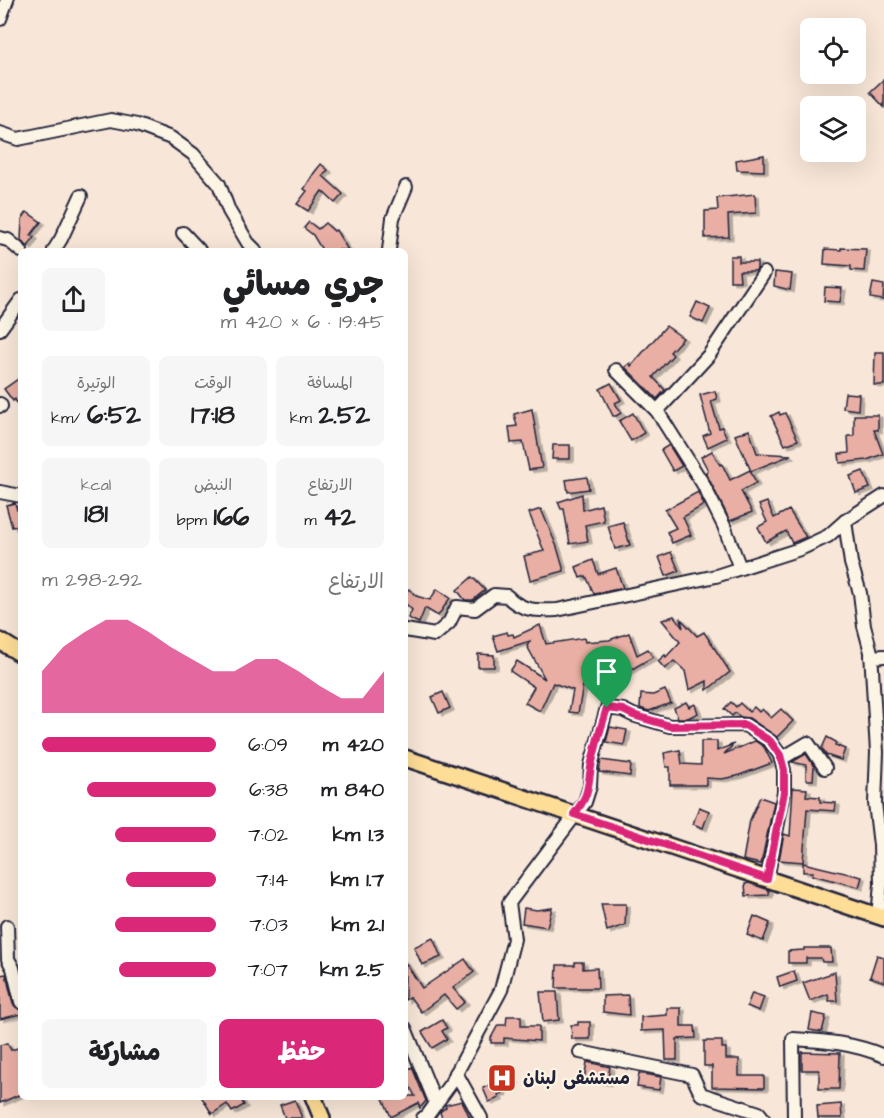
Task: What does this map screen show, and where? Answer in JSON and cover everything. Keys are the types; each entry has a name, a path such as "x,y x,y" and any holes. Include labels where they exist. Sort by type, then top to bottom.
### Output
{"main road":[{"path":"0,641 18,652"},
{"path":"408,759 881,918"},
{"path":"315,1100 322,1118"}],"street":[{"path":"0,19 7,0"},
{"path":"0,133 18,139 111,120 171,138 193,154 219,184 229,211 253,248"},
{"path":"389,248 393,218 406,187"},
{"path":"55,248 81,196"},
{"path":"183,232 197,248"},
{"path":"0,238 8,240 18,248"},
{"path":"657,411 709,355 764,273"},
{"path":"0,329 18,304"},
{"path":"616,370 657,411 704,484 724,526 740,568"},
{"path":"0,492 18,495"},
{"path":"408,630 435,635 449,623 458,607 475,609 494,595 507,596 516,605 535,611 556,610 716,576 800,549 828,536 845,521 884,496"},
{"path":"845,521 851,563 860,593 864,626 878,656 875,803 882,836 881,918"},
{"path":"423,1118 436,1104 456,1073 501,990 514,939 509,903 585,802 590,786 591,765 607,708 623,710 670,726 745,725 770,741 781,759 784,770 784,792 767,879"},
{"path":"781,759 808,743 825,768"},
{"path":"7,926 8,959 13,968 18,989"},
{"path":"0,969 13,968"},
{"path":"408,1035 436,1104"},
{"path":"794,1118 793,1039 828,1041 861,1047 884,1056"},
{"path":"580,1052 692,1075 701,1094 759,1113 763,1118"},
{"path":"456,1073 481,1118"}],"building":[{"path":"884,79 884,107 870,92"},
{"path":"764,155 764,171 737,170 736,160"},
{"path":"321,164 328,170 323,176 343,194 335,203 322,191 308,211 297,204 307,191 304,189"},
{"path":"755,194 756,213 728,215 729,237 705,238 705,211 718,210 717,198"},
{"path":"27,212 41,222 31,235 34,237 28,247 21,240 22,219"},
{"path":"309,222 318,229 325,223 334,231 336,230 347,248 321,248 313,235 304,228"},
{"path":"841,248 866,249 864,271 851,270 851,266 824,264 825,249 841,250"},
{"path":"730,256 739,256 739,262 757,262 757,269 739,271 740,281 730,281"},
{"path":"775,272 792,274 790,290 774,286"},
{"path":"873,283 884,285 883,300 870,298"},
{"path":"825,287 842,288 840,302 824,301"},
{"path":"697,302 710,308 703,323 690,317"},
{"path":"666,326 683,338 670,352 673,355 653,377 665,390 657,399 625,367 630,363 631,366"},
{"path":"875,352 884,352 884,385 874,385"},
{"path":"18,379 18,406 15,399 13,401 4,389"},
{"path":"611,383 621,400 615,403 621,413 616,416 613,416 600,389"},
{"path":"715,391 717,399 711,401 719,428 722,427 727,438 708,447 703,436 710,433 700,395"},
{"path":"845,393 859,394 858,410 843,408"},
{"path":"532,409 542,468 529,470 523,442 511,443 509,427 517,426 514,414"},
{"path":"779,412 780,415 785,413 798,440 785,445 771,416"},
{"path":"633,413 644,433 631,441 619,421"},
{"path":"854,415 878,415 878,430 874,430 883,454 867,460 840,463 839,454 849,453 848,436 854,436"},
{"path":"749,430 757,453 791,455 751,471 735,435"},
{"path":"553,445 570,445 570,459 552,459"},
{"path":"669,445 682,466 673,471 661,450"},
{"path":"712,451 730,480 750,470 756,483 741,491 752,512 730,521 707,475 708,470 701,457"},
{"path":"863,471 870,488 856,493 850,476"},
{"path":"587,477 589,489 568,492 566,480"},
{"path":"698,492 704,505 683,517 691,535 672,543 667,532 676,528 665,510"},
{"path":"582,494 583,510 601,505 604,521 585,525 588,541 570,544 564,509 561,509 558,502"},
{"path":"767,502 774,518 789,510 806,537 792,543 786,531 766,542 758,527 767,522 759,505"},
{"path":"15,503 18,510 18,526 12,527 6,505"},
{"path":"541,509 564,571 530,580 524,556 544,551 529,513"},
{"path":"623,522 630,545 615,549 608,526"},
{"path":"671,552 679,571 666,576 659,557"},
{"path":"593,560 598,574 616,568 623,588 594,594 586,576 580,578 576,567"},
{"path":"472,577 485,590 473,600 465,600 457,590"},
{"path":"437,589 450,598 438,616 425,608 419,623 408,618 412,610 408,606 408,590 416,596 430,600"},
{"path":"674,616 683,628 681,619 697,636 704,632 730,672 707,690 707,681 689,690 685,671 674,661 665,669 658,661 665,655 666,657 680,642 662,620"},
{"path":"540,625 546,644 584,638 585,642 609,640 629,633 637,655 648,649 653,657 620,676 614,663 596,665 607,685 594,692 585,675 578,713 569,712 573,690 553,683 540,711 525,703 534,687 510,671 517,661 545,679 527,646 530,641 498,651 493,636 507,632 508,635 513,634 514,637"},
{"path":"478,654 494,655 494,667 478,667"},
{"path":"665,690 671,703 649,711 640,708 641,694 653,695"},
{"path":"443,692 450,708 439,713 432,697"},
{"path":"686,702 689,707 695,704 698,713 688,718 678,718 674,708"},
{"path":"731,702 736,707 740,703 749,712 754,707 759,712 762,709 771,718 781,709 793,721 777,737 749,718 735,713 732,716 724,709"},
{"path":"610,727 627,730 624,745 606,742"},
{"path":"827,737 836,742 835,745 845,749 841,760 826,755 822,748"},
{"path":"701,741 717,741 717,751 734,744 724,754 755,741 764,747 772,763 737,776 722,779 706,778 706,785 670,785 670,767 666,767 664,753 680,750 682,764 701,765"},
{"path":"806,754 814,766 813,780 806,780 806,765 792,762"},
{"path":"601,760 631,764 630,776 599,772"},
{"path":"793,788 807,789 806,796 820,797 820,802 836,803 835,811 807,809 803,862 779,860 784,834 790,836"},
{"path":"760,797 774,802 761,864 743,860 750,820"},
{"path":"699,807 709,811 703,828 693,824"},
{"path":"803,863 862,877 859,887 812,875 813,872 803,872"},
{"path":"749,883 769,890 769,895 746,896 745,884"},
{"path":"601,904 626,904 625,925 607,931"},
{"path":"524,908 537,910 552,908 547,927 522,923"},
{"path":"754,916 770,923 763,941 747,935"},
{"path":"433,938 441,957 422,965 414,947"},
{"path":"804,948 831,948 832,962 822,962 821,958 806,958 806,963 788,963 788,951 804,950"},
{"path":"877,955 884,957 884,982 870,977"},
{"path":"465,959 474,972 453,988 465,1002 456,1009 444,995 421,1012 410,997 408,998 408,967 422,988"},
{"path":"575,962 583,962 583,969 597,968 598,988 556,988 557,965 575,965"},
{"path":"794,971 797,981 780,987 777,977"},
{"path":"835,972 837,1001 829,1001 828,994 810,1001 803,983"},
{"path":"6,974 13,1004 18,1008 18,1015 0,1019 0,975"},
{"path":"540,992 557,992 559,1020 543,1022"},
{"path":"752,993 764,997 759,1011 747,1006"},
{"path":"628,995 629,1015 603,1012 603,996"},
{"path":"667,1008 681,1008 681,1026 695,1026 696,1038 677,1039 677,1060 666,1060 665,1030 641,1031 641,1017 667,1015"},
{"path":"812,1013 826,1016 822,1032 809,1030"},
{"path":"507,1016 521,1016 521,1026 539,1026 539,1041 504,1038 504,1043 491,1043 491,1038 498,1025 506,1025"},
{"path":"442,1020 447,1028 442,1031 447,1039 432,1048 422,1032"},
{"path":"578,1022 590,1022 590,1039 572,1039 571,1025 578,1025"},
{"path":"704,1041 722,1041 722,1048 726,1048 726,1059 739,1059 739,1076 764,1076 764,1088 712,1087 712,1066 704,1066"},
{"path":"7,1043 11,1050 18,1048 18,1095 0,1103 0,1045"},
{"path":"802,1052 840,1053 839,1089 819,1089 819,1070 802,1070"},
{"path":"587,1062 610,1067 607,1083 584,1079"},
{"path":"412,1067 426,1101 420,1108 418,1103 391,1117 384,1100 408,1100 408,1096 415,1096 408,1083 408,1069"},
{"path":"506,1071 515,1081 498,1095 499,1098 489,1102 483,1088 498,1081 496,1079"},
{"path":"639,1073 661,1077 659,1090 637,1087"},
{"path":"203,1100 241,1100 244,1105 232,1112 227,1104 212,1114"},
{"path":"295,1100 302,1118 285,1118 280,1105"},
{"path":"462,1101 470,1118 442,1118 440,1112 446,1107 445,1105"},
{"path":"841,1104 842,1118 818,1118 817,1106"}],"place":[{"name":"مستشفى لبنان","path":"502,1078"}],"route":[{"path":"607,708 623,710 670,726 745,725 770,741 780,755 784,770 784,792 767,879 574,814 585,802 590,786 591,765 607,708"}]}
